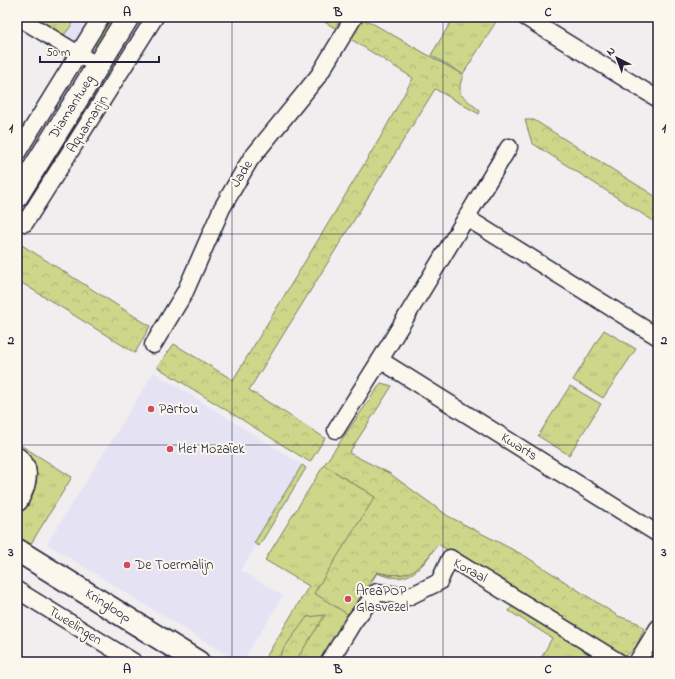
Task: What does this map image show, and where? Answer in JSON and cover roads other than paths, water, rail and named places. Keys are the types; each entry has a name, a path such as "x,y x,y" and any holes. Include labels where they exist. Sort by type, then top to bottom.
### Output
{"street":[{"path":"18,17 97,66"},
{"path":"17,153 101,17"},
{"name":"Diamantweg","path":"17,196 128,17"},
{"name":"Aquamarijn","path":"17,218 25,223 155,17"},
{"name":"Jade","path":"153,344 185,292 222,208 250,160 319,74 354,17"},
{"path":"525,17 658,98"},
{"path":"336,430 509,147"},
{"path":"466,218 658,337"},
{"name":"Kwarts","path":"380,360 658,534"},
{"path":"17,459 25,471 24,487 17,500"},
{"name":"Kringloop","path":"17,550 198,662"},
{"name":"Koraal","path":"329,662 354,621 377,592 408,597 439,582 450,558 619,662"},
{"name":"Kringloop","path":"17,566 172,662"},
{"name":"Tweelingen","path":"17,590 134,662"},
{"path":"637,662 658,628"}],"place":[{"name":"Partou","path":"151,409"},
{"name":"Het Mozaïek","path":"170,449"},
{"name":"De Toermalijn","path":"127,565"},
{"name":"AreaPOP Glasvezel","path":"348,599"}]}
